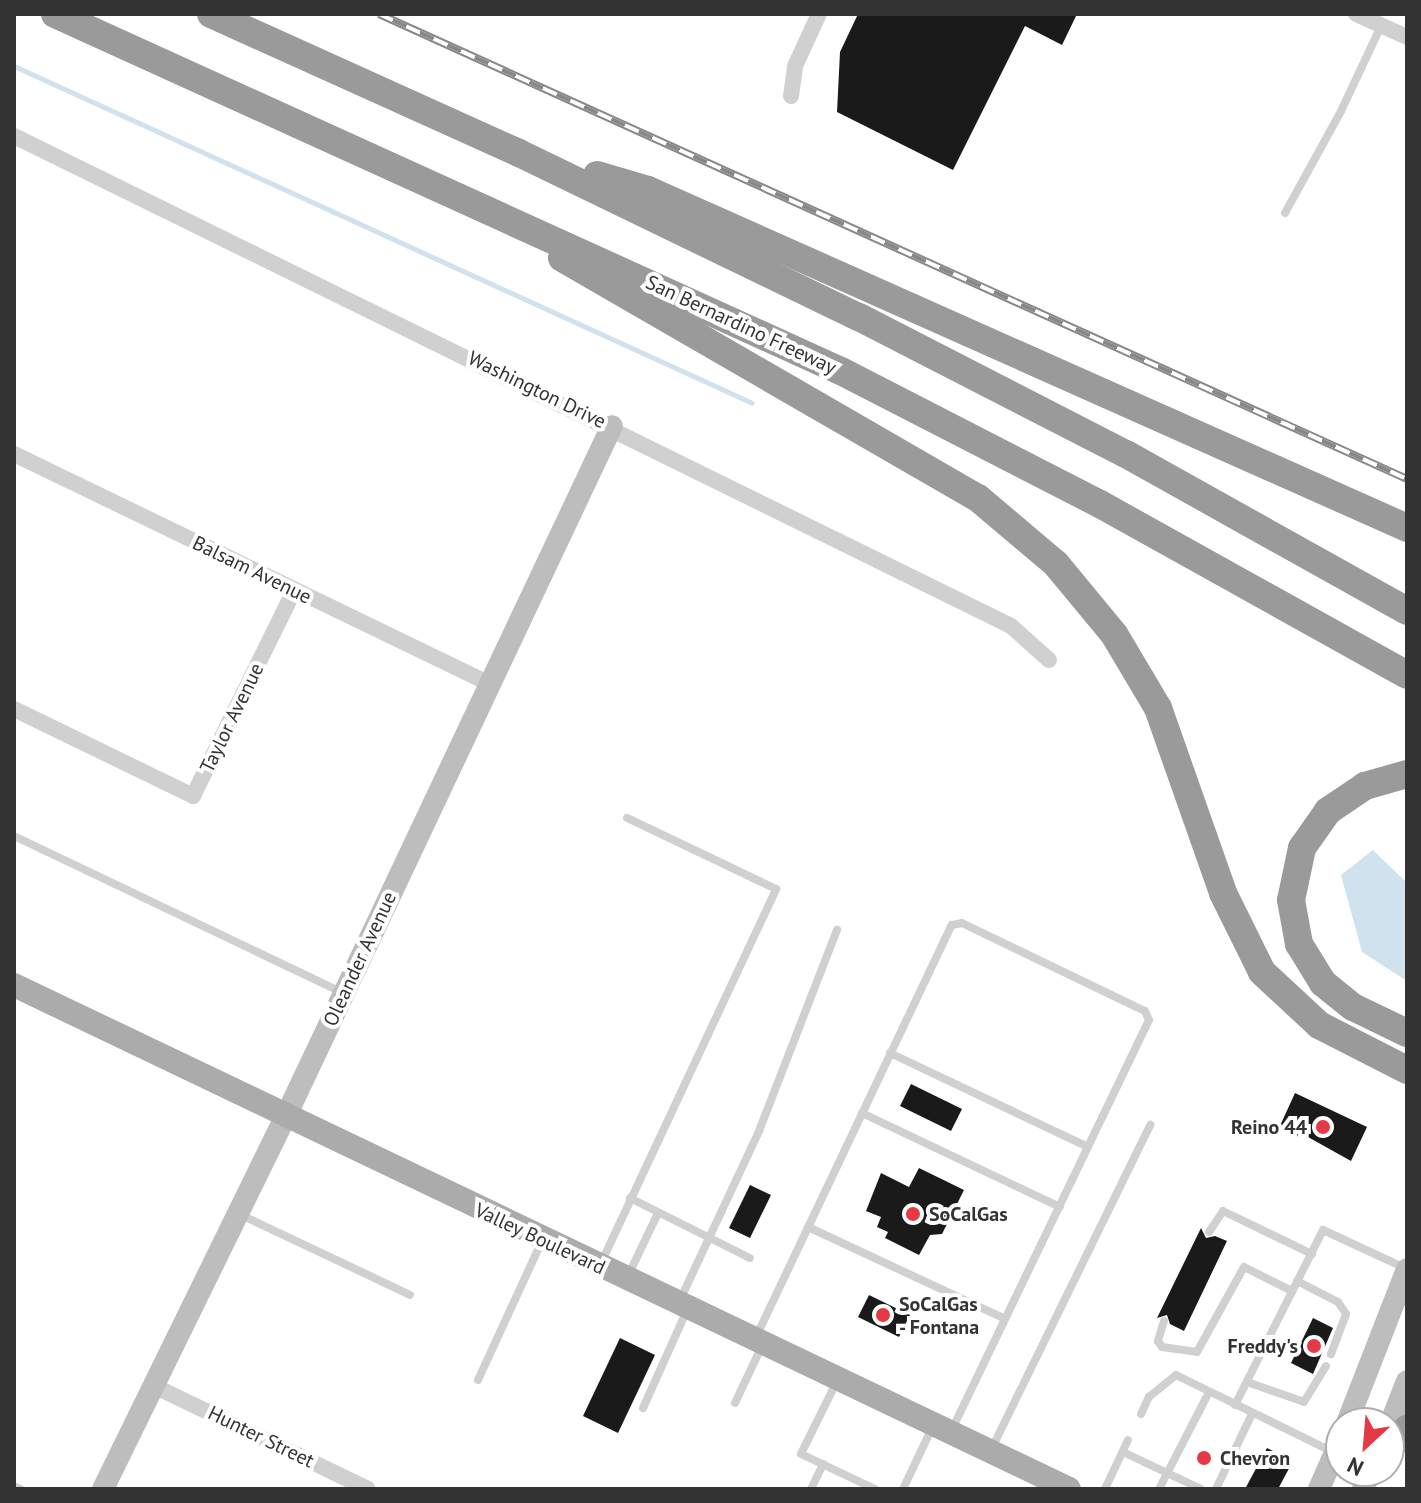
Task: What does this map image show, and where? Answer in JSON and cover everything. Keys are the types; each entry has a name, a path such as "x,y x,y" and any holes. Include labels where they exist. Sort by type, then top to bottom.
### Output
{"highway":[{"name":"San Bernardino Freeway","path":"55,14 841,371 1100,504 1407,675"},
{"path":"211,14 519,153 859,317 1126,454 1407,611"},
{"path":"519,153 648,190 1407,528"},
{"path":"495,213 604,287 925,466 1019,529 1085,596 1136,667 1182,765 1235,924 1262,972 1319,1025 1407,1070"},
{"path":"1407,774 1355,791 1320,820 1295,866 1291,900 1299,944 1323,983 1353,1007 1407,1033"}],"main road":[{"name":"Valley Boulevard","path":"14,985 285,1118 1062,1487"}],"street":[{"path":"791,96 795,66 819,14"},
{"path":"1356,14 1407,37"},
{"name":"Washington Drive","path":"14,136 612,426 1011,626 1049,660"},
{"name":"Oleander Avenue","path":"103,1489 285,1118 612,426"},
{"name":"Balsam Avenue","path":"14,454 490,684"},
{"name":"Taylor Avenue","path":"14,709 193,796 294,591"},
{"path":"1353,1407 1407,1269"},
{"path":"1397,1407 1407,1381"},
{"name":"Hunter Street","path":"154,1386 368,1489"}],"lane":[{"path":"1285,213 1341,111 1381,25"},
{"path":"599,1267 776,889 627,818"},
{"path":"14,836 344,994"},
{"path":"735,1403 808,1227 952,925 962,923 1145,1011 1149,1020 1005,1319 942,1430 903,1489"},
{"path":"643,1408 709,1238 759,1131 837,930"},
{"path":"890,1053 1088,1147"},
{"path":"862,1113 1060,1207"},
{"path":"989,1453 1150,1125"},
{"path":"630,1198 750,1258"},
{"path":"1209,1232 1223,1211 1312,1254"},
{"path":"238,1213 410,1295"},
{"path":"626,1280 658,1213"},
{"path":"808,1227 1005,1319"},
{"path":"1235,1405 1323,1230 1407,1269"},
{"path":"478,1380 543,1240"},
{"path":"1164,1321 1158,1341 1162,1347 1197,1352 1205,1345 1244,1267 1292,1291"},
{"path":"1297,1281 1338,1302 1346,1314 1331,1354"},
{"path":"1247,1382 1304,1402 1326,1366"},
{"path":"1141,1414 1149,1397 1176,1375 1252,1414 1325,1441"},
{"path":"837,1380 801,1454 875,1489"},
{"path":"1159,1489 1209,1392"},
{"path":"1216,1489 1252,1414"},
{"path":"1228,1438 1238,1443"},
{"path":"1105,1489 1128,1440"},
{"path":"1123,1452 1201,1489"},
{"path":"1216,1462 1226,1468"},
{"path":"811,1489 823,1464"},
{"path":"14,1486 20,1489"}],"water":[{"path":"1373,850 1407,883 1407,981 1362,952 1341,875"}],"building":[{"path":"858,14 1077,14 1062,45 1025,26 953,170 837,112 840,52"},
{"path":"911,1084 962,1109 951,1131 900,1106"},
{"name":"Reino 44","path":"1295,1093 1367,1127 1351,1161 1299,1132 1297,1137 1279,1128"},
{"name":"SoCalGas","path":"919,1168 964,1190 942,1234 930,1235 919,1255 885,1238 888,1232 877,1227 881,1217 866,1211 881,1173 909,1187"},
{"path":"750,1185 771,1195 750,1238 729,1228"},
{"path":"1201,1228 1206,1238 1215,1236 1227,1241 1184,1331 1170,1324 1167,1315 1157,1318"},
{"path":"869,1295 910,1315 899,1337 858,1317"},
{"name":"Freddy's","path":"1313,1318 1333,1328 1313,1374 1291,1363"},
{"path":"620,1338 655,1355 618,1433 583,1416"},
{"path":"1267,1448 1293,1461 1278,1489 1245,1489"}],"waterway":[{"path":"14,66 752,403"}],"railway":[{"path":"379,14 1407,479"}],"place":[{"name":"Reino 44","path":"1323,1127"},
{"name":"SoCalGas","path":"913,1214"},
{"name":"SoCalGas - Fontana","path":"883,1315"},
{"name":"Freddy's","path":"1314,1346"},
{"name":"Chevron","path":"1204,1458"}]}
